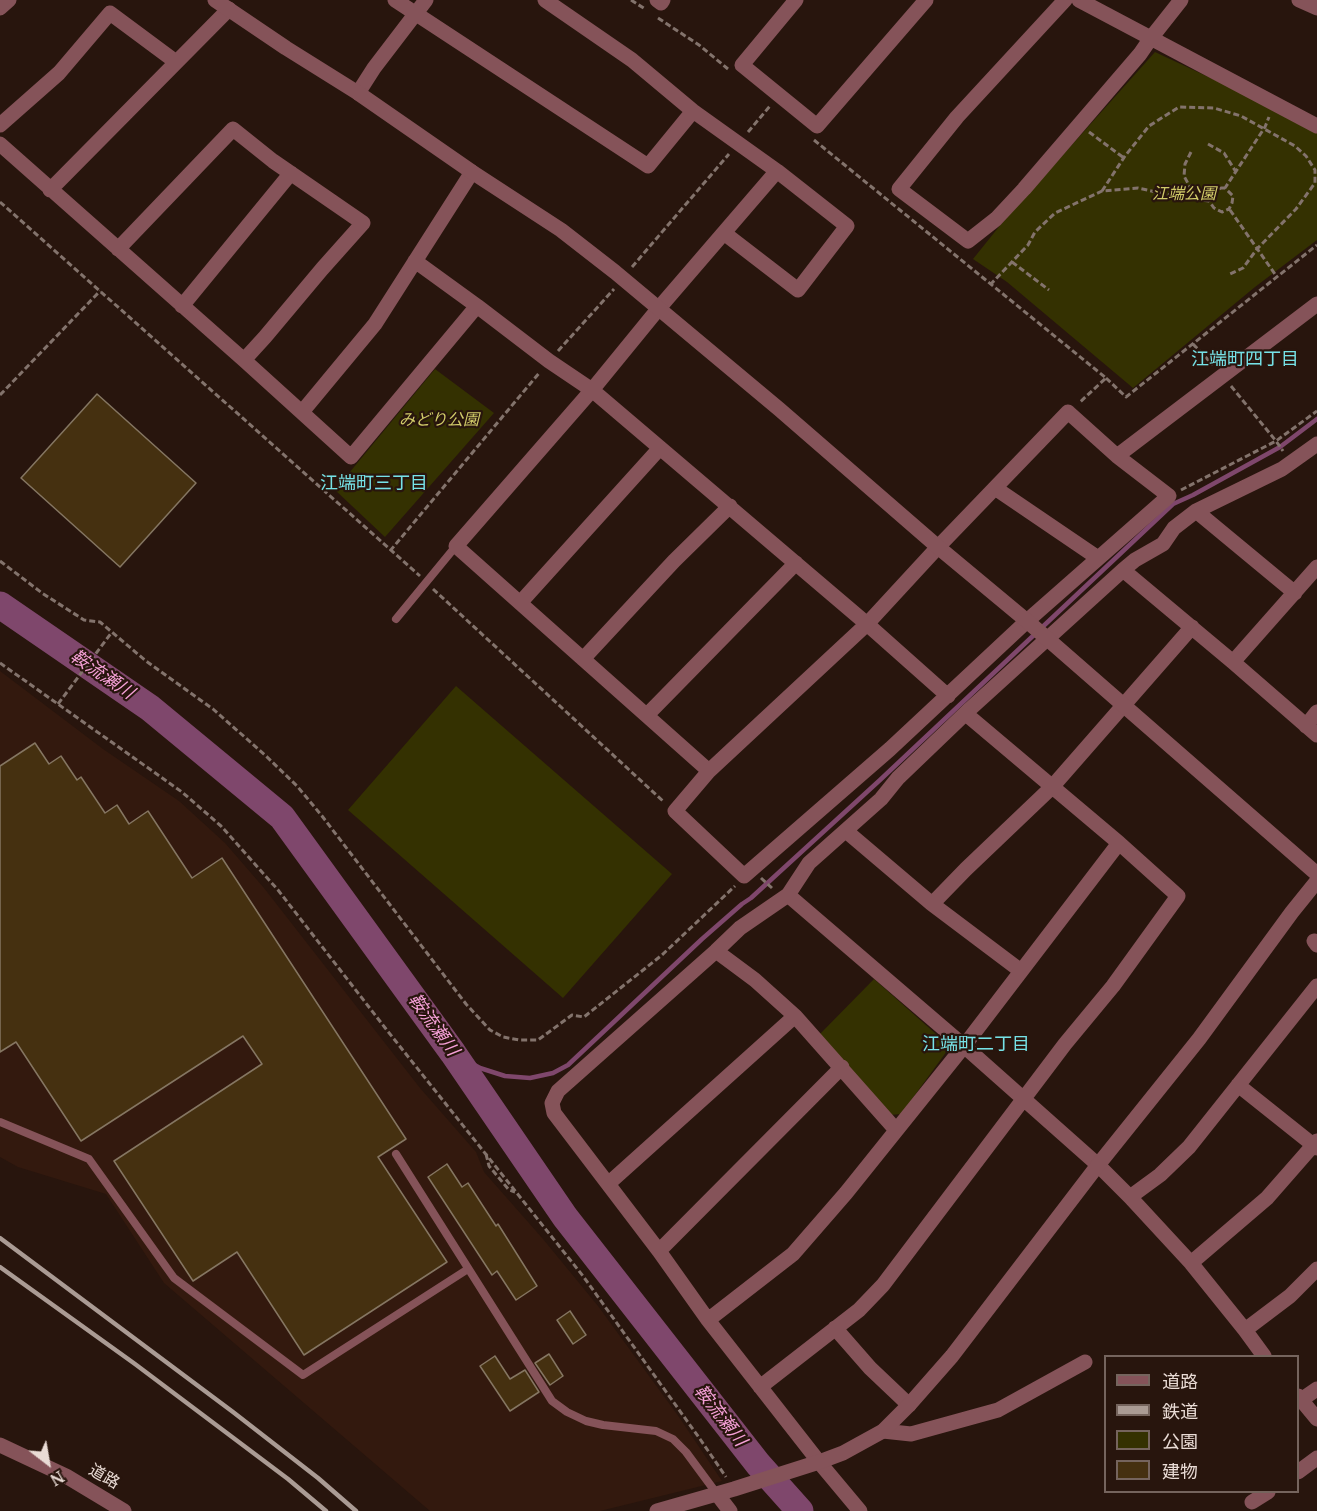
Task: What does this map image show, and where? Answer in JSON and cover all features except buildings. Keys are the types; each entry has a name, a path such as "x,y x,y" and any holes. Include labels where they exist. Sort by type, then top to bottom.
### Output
{"street":[{"path":"0,8 9,0"},
{"path":"215,0 561,230 659,308 779,409 1317,874"},
{"path":"395,0 648,166 693,111"},
{"path":"358,93 374,68 426,0"},
{"path":"545,0 632,60 693,111 777,171 847,226 798,290 724,233"},
{"path":"657,0 661,3 663,0"},
{"path":"796,0 742,65 817,126 926,0"},
{"path":"1065,0 957,117 899,189 968,241 996,219 1140,54 1181,0"},
{"path":"1079,0 1317,126"},
{"path":"1299,0 1317,8"},
{"path":"50,190 229,9"},
{"path":"0,125 59,73 110,14 176,62"},
{"path":"118,249 233,129 273,161 363,223 244,360"},
{"path":"0,144 351,457 477,306"},
{"path":"710,771 456,546 592,390 777,171"},
{"path":"302,412 375,324 472,172"},
{"path":"182,306 291,173"},
{"path":"415,261 549,361 592,390 867,624 948,696"},
{"path":"1116,456 1317,304"},
{"path":"1068,412 1116,456 1169,496 744,876 675,812 710,771 867,624 1068,412"},
{"path":"860,1511 815,1463 554,1113 552,1103 558,1091 740,928 782,894 809,863 881,799 898,778 1046,638 1123,570 1135,560 1163,544 1174,528 1196,511 1282,469 1317,444"},
{"path":"520,603 660,448"},
{"path":"995,488 1098,558"},
{"path":"583,659 674,561 730,507"},
{"path":"1196,511 1295,593"},
{"path":"647,715 796,563"},
{"path":"1233,662 1317,567"},
{"path":"1123,570 1311,730 1317,712"},
{"path":"933,904 966,868 1052,787 1192,627"},
{"path":"760,1387 860,1310 883,1284 1065,1044 1113,986 1178,896 966,714"},
{"path":"846,831 933,904 1022,971"},
{"path":"708,1320 793,1254 846,1193 964,1046 1119,843"},
{"path":"657,1511 815,1463 843,1453 883,1431 952,1356 1098,1165 1199,1039 1317,881"},
{"path":"782,894 964,1046 1098,1165 1191,1263 1263,1355"},
{"path":"716,951 755,980 795,1017 896,1130"},
{"path":"1130,1197 1160,1175 1189,1147 1317,986"},
{"path":"608,1184 795,1017"},
{"path":"659,1251 842,1067"},
{"path":"1191,1263 1267,1198 1316,1145 1238,1085"},
{"path":"1245,1330 1290,1296 1317,1269"},
{"path":"835,1328 870,1368 909,1405"},
{"path":"883,1431 911,1434 998,1410 1085,1362"},
{"path":"1317,1389 1299,1398 1317,1419"},
{"name":"道路","path":"0,1445 66,1476 124,1511"},
{"path":"1299,1471 1317,1458"},
{"path":"1252,1502 1265,1493"},
{"path":"717,1494 730,1511"}],"lane":[{"path":"396,619 456,546"},
{"path":"0,1122 89,1159 174,1278 303,1375 468,1269"},
{"path":"396,1154 552,1401 567,1412 586,1421 656,1431 673,1439 686,1452 717,1494"}],"path":[{"path":"631,0 699,45 735,75"},
{"path":"1209,201 1212,193 1225,188 1236,172 1264,128 1274,104"},
{"path":"748,132 771,105"},
{"path":"1101,191 1149,126 1179,107 1214,108 1242,117 1295,146 1316,170 1315,183 1296,209 1257,249 1243,268 1228,275"},
{"path":"1079,125 1124,158"},
{"path":"808,135 1106,378 1126,397 1317,245"},
{"path":"1208,144 1224,153 1236,172"},
{"path":"632,267 730,152"},
{"path":"1191,152 1185,164 1184,176 1196,198"},
{"path":"990,285 1028,245 1035,232 1055,213 1101,191 1138,188 1209,201 1219,212 1225,212 1233,203 1233,196 1225,188"},
{"path":"0,202 390,550 675,812"},
{"path":"1229,209 1277,277"},
{"path":"1012,262 1049,290"},
{"path":"390,550 549,361 615,287"},
{"path":"0,395 100,291"},
{"path":"1068,412 1106,378"},
{"path":"1247,405 1287,458"},
{"path":"1169,496 1276,441 1317,411"},
{"path":"0,561 42,593 84,620 100,622 146,661 213,709 267,756 297,786 466,1004 490,1030 503,1036 519,1040 538,1040 572,1015 584,1017 662,955 729,893 744,876"},
{"path":"58,704 112,632"},
{"path":"0,663 182,792 221,826 285,899 590,1285 734,1489"},
{"path":"760,877 782,894"}],"shaded area":[{"path":"0,671 103,749 179,801 225,843 264,888 420,1088 476,1152 484,1172 598,1306 679,1417 722,1481 600,1511 430,1511 164,1283 106,1194 18,1167 0,1157"}],"green space":[{"name":"江端公園","path":"1155,52 1247,95 1317,132 1317,240 1255,287 1133,388 1007,282 973,259 1002,223"},
{"name":"みどり公園","path":"435,369 494,413 385,537 335,490"},
{"path":"456,686 672,874 563,998 348,810"},
{"path":"874,979 945,1042 947,1051 901,1114 890,1115 819,1035"}],"waterway":[{"path":"453,1053 480,1068 505,1076 530,1078 553,1073 568,1065 702,939 751,898 880,780 1173,504 1280,447 1317,419"},
{"name":"鞍流瀬川","path":"0,605 150,708 282,817 453,1053 565,1217 758,1464 800,1511"}],"railway":[{"path":"0,1238 233,1412 318,1478 356,1511"},
{"path":"0,1267 135,1364 288,1479 326,1511"}],"district":[{"name":"江端町四丁目","path":"1245,360"},
{"name":"江端町三丁目","path":"374,484"},
{"name":"江端町二丁目","path":"976,1045"}]}
